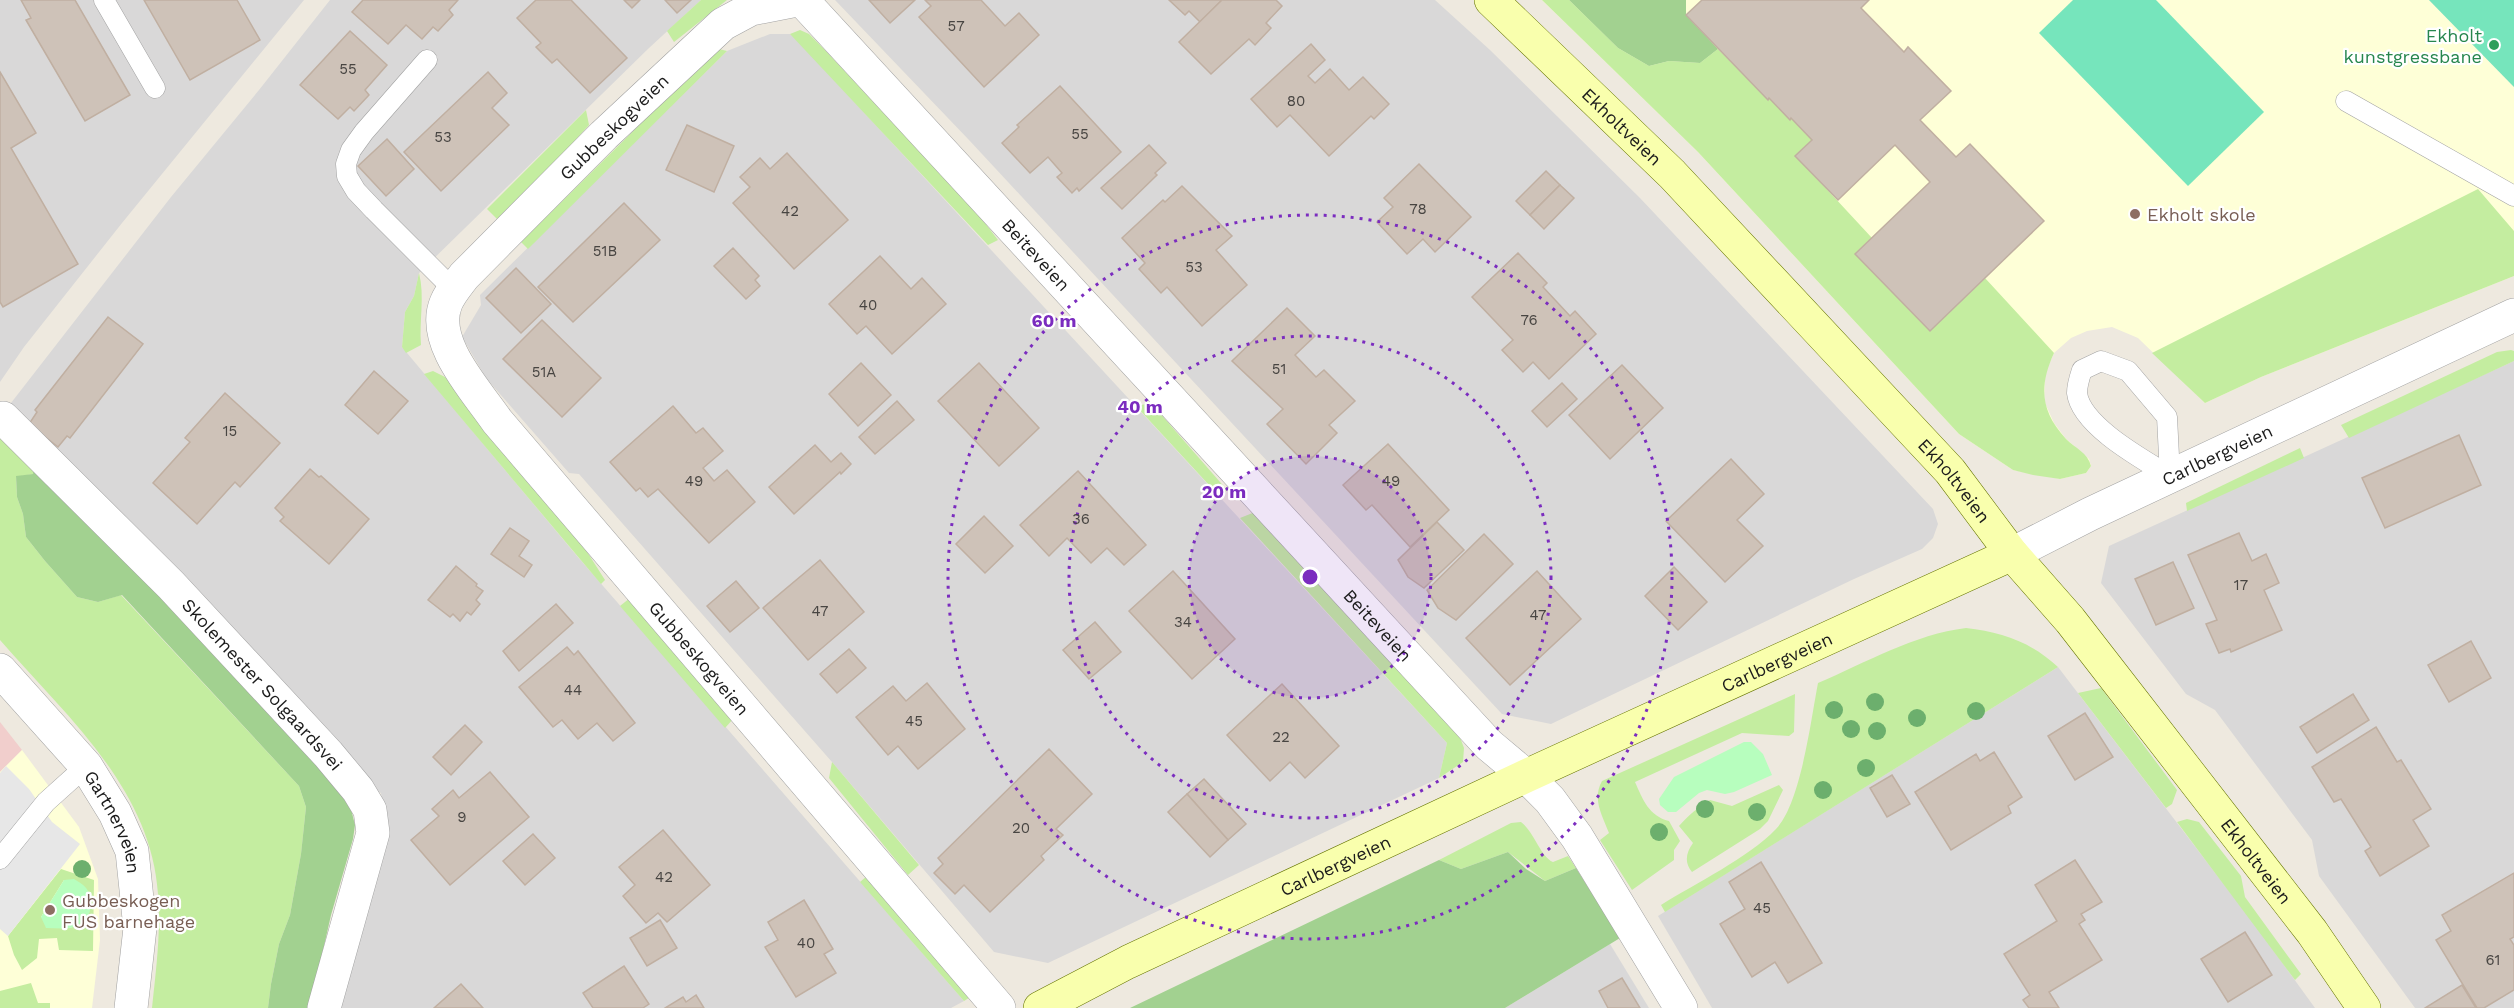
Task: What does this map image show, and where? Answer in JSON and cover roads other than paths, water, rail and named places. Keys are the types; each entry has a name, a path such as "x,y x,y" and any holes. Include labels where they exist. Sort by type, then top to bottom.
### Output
{"street":[{"name":"Gubbeskogveien","path":"797,0 751,9 723,24 604,135 464,276 446,303 442,319 446,346 497,421 999,1008"},
{"name":"Beiteveien","path":"802,0 1489,745 1550,800 1577,837 1682,1008"},
{"name":"Ekholtveien","path":"1491,0 1695,200 1950,471 2012,554 2070,620 2312,933 2364,1008"},
{"name":"Carlbergveien","path":"1040,1008 1128,962 1526,776 2012,554 2170,476 2514,315"},
{"name":"Skolemester Solgaardsvei","path":"3,418 187,602 328,754 358,790 370,810 372,833 324,1008"},
{"name":"Gartnerveien","path":"0,670 86,766 115,813 132,851 140,928 131,1008"}],"lane":[{"path":"104,0 155,88"},
{"path":"427,60 351,150 346,164 347,176 356,191 454,290"},
{"path":"2346,101 2514,196"},
{"path":"2102,361 2128,371 2167,417 2170,476 2101,431 2087,414 2077,393 2082,370 2102,361"},
{"path":"0,860 46,802 86,766"}],"place":[{"name":"Ekholt kunstgressbane","path":"2494,45"},
{"name":"Ekholt skole","path":"2135,214"},
{"name":"Gubbeskogen FUS barnehage","path":"50,910"}]}
